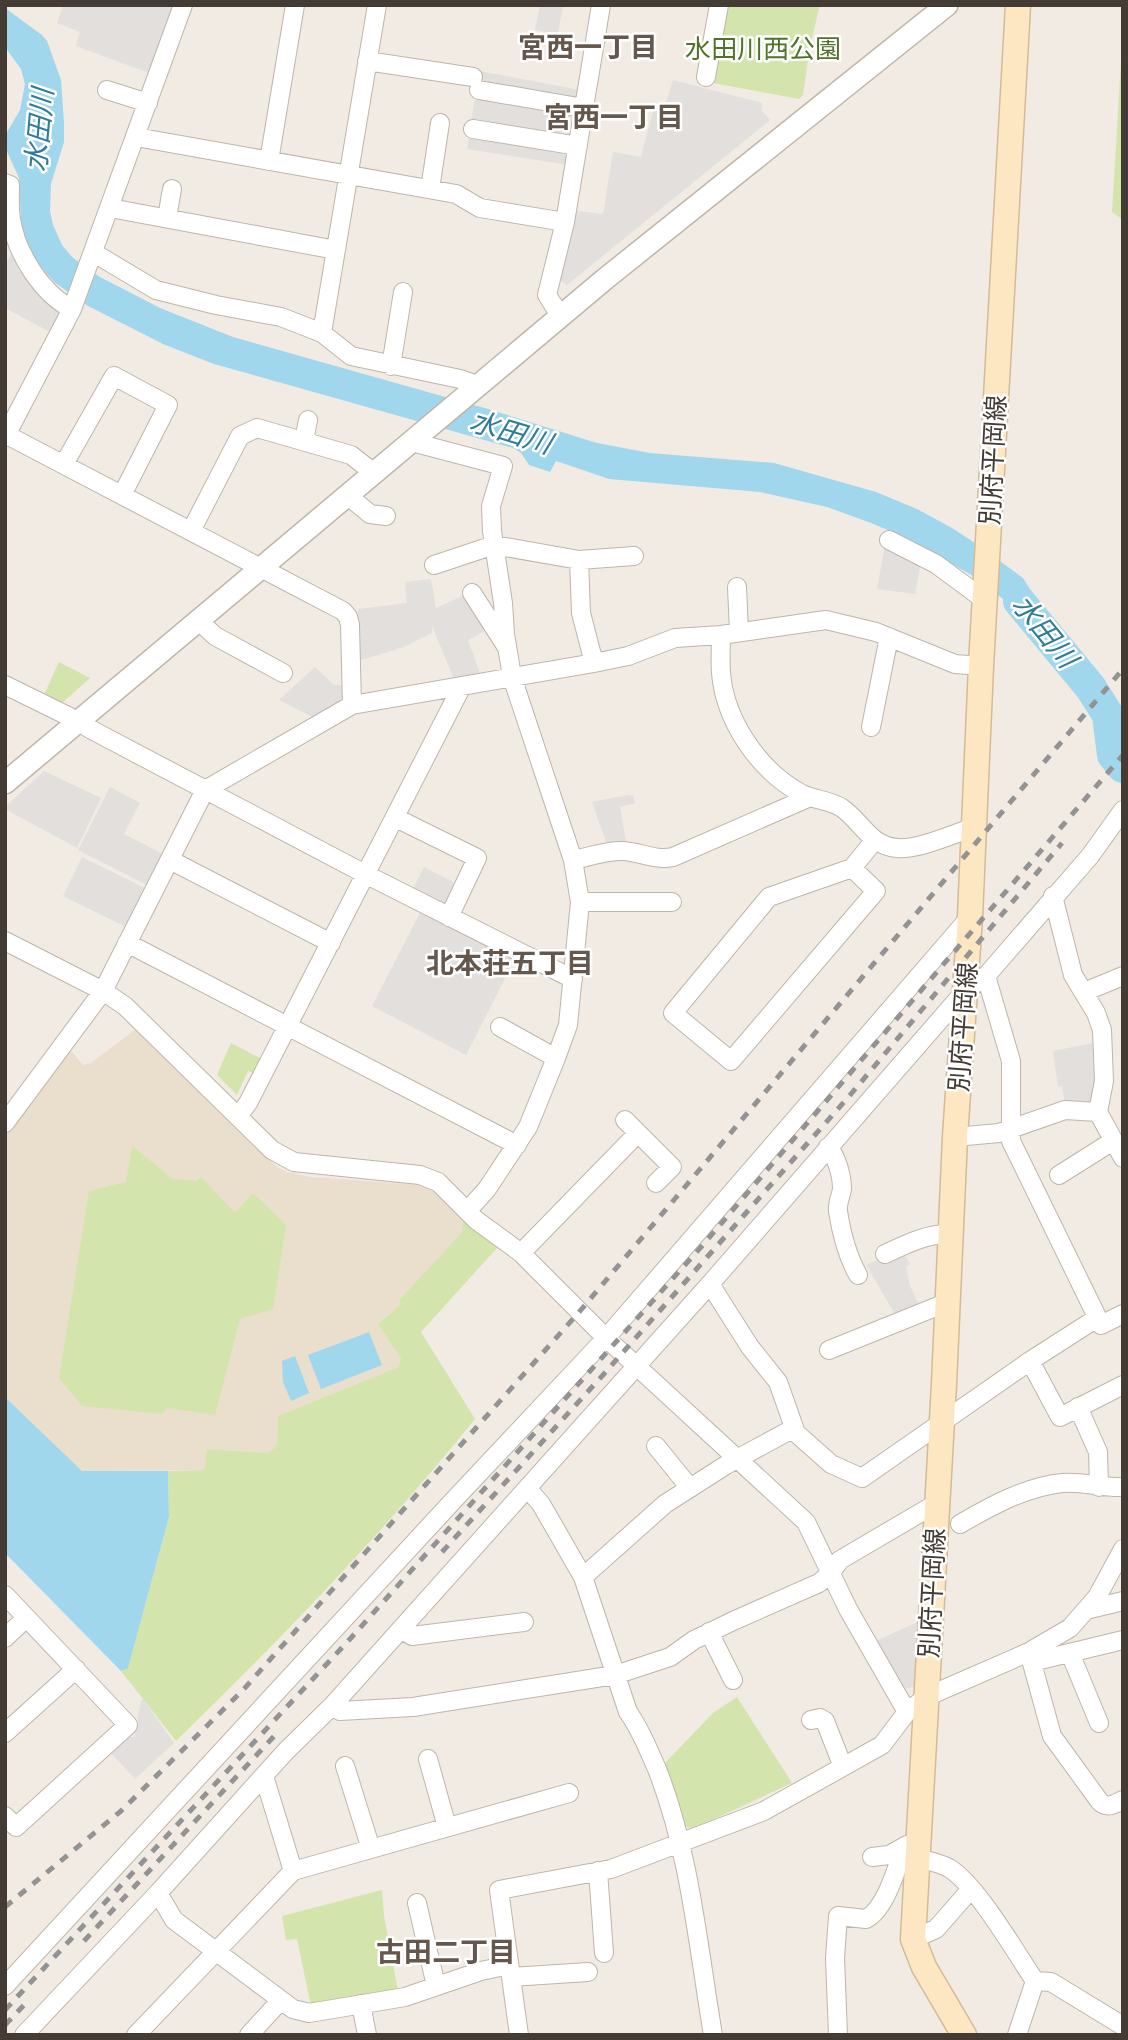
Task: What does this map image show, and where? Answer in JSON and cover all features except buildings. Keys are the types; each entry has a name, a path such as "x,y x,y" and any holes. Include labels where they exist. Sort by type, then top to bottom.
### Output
{"main road":[{"name":"別府平岡線","path":"964,2035 924,1967 913,1939 914,1848 942,1422 1017,5"}],"street":[{"path":"183,5 72,309 6,435 343,611 348,617 352,705"},
{"path":"269,161 295,5"},
{"path":"322,333 377,5"},
{"path":"561,317 547,295 565,222 601,5"},
{"path":"706,77 719,5"},
{"path":"5,783 605,279 938,8"},
{"path":"367,61 584,108"},
{"path":"107,90 148,103"},
{"path":"430,189 440,123"},
{"path":"473,129 578,146"},
{"path":"136,137 456,194 480,208 565,222"},
{"path":"5,183 10,186 11,219 18,246 49,292 72,309"},
{"path":"167,218 172,189"},
{"path":"110,208 336,250"},
{"path":"94,253 156,290 281,317 322,333 351,356 460,379 477,386"},
{"path":"391,366 403,292"},
{"path":"64,464 114,376 168,405 122,495"},
{"path":"303,442 308,420"},
{"path":"191,531 240,436 257,428 351,455 374,473"},
{"path":"412,442 503,466 491,506 512,677 573,860 580,902 568,1025 528,1127 487,1189 468,1210"},
{"path":"347,495 370,514 386,516"},
{"path":"889,540 986,593"},
{"path":"434,565 494,545 579,560 634,556"},
{"path":"579,560 581,612 594,663"},
{"path":"737,587 740,632"},
{"path":"472,593 507,648"},
{"path":"5,1123 103,991 205,790 352,705 628,656 675,638 721,635 826,620 876,632 955,664 982,666"},
{"path":"200,621 215,636 283,673"},
{"path":"721,635 721,675 739,731 757,757 779,778 810,797 838,805 874,841 886,846 909,848 974,827"},
{"path":"871,727 889,637"},
{"path":"5,685 573,979"},
{"path":"238,1116 248,1103 288,1027 462,686"},
{"path":"573,860 617,851 654,858 673,857 810,797"},
{"path":"24,2035 332,1706 710,1284 965,991 986,976 1090,856 1123,810"},
{"path":"396,818 477,858 449,916"},
{"path":"852,868 876,891 731,1061 673,1013 769,897 852,868 874,841"},
{"path":"170,860 331,943"},
{"path":"1053,896 1073,975 1096,1013 1102,1030 1104,1081 1098,1112 1123,1158"},
{"path":"580,902 672,902"},
{"path":"5,1986 606,1338 970,917"},
{"path":"5,941 103,991 125,1006 272,1150 293,1162 420,1175 438,1182 490,1231 521,1253 606,1338 806,1522 906,1713"},
{"path":"127,943 517,1145"},
{"path":"986,976 1011,1061 1011,1141 1101,1325 1123,1314"},
{"path":"1083,992 1123,976"},
{"path":"500,1027 556,1058"},
{"path":"955,1137 999,1133 1065,1110 1098,1112"},
{"path":"625,1120 672,1167 656,1183"},
{"path":"521,1253 638,1133"},
{"path":"1059,1175 1113,1141"},
{"path":"828,1147 835,1155 842,1188 837,1207 849,1265"},
{"path":"885,1254 940,1233 951,1234"},
{"path":"710,1284 751,1347 778,1382 796,1433 831,1464 862,1478 1030,1361 1097,1318"},
{"path":"829,1350 948,1302"},
{"path":"1030,1361 1059,1417 1123,1385"},
{"path":"1079,1407 1098,1452 1099,1487"},
{"path":"583,1577 665,1504 794,1427"},
{"path":"656,1446 690,1488"},
{"path":"960,1524 1004,1500 1045,1487 1065,1483 1123,1488"},
{"path":"527,1488 541,1504 583,1577 628,1712 640,1728 661,1779 681,1842 713,2035"},
{"path":"332,1706 341,1711 413,1707 614,1675 670,1657 709,1632 819,1583 831,1574 840,1560 937,1503"},
{"path":"1031,1657 1070,1628 1086,1610 1097,1597 1123,1549"},
{"path":"5,1595 128,1725 16,1827 5,1816"},
{"path":"1086,1610 1123,1601"},
{"path":"5,1638 26,1618"},
{"path":"401,1629 412,1636 502,1618 524,1622"},
{"path":"709,1632 733,1679"},
{"path":"519,2035 499,1890 611,1869 764,1811 882,1745 906,1713 926,1697 1031,1657 1070,1653 1123,1640"},
{"path":"1070,1653 1099,1724"},
{"path":"1031,1657 1052,1737 1104,1806 1111,1806 1123,1800"},
{"path":"5,1733 76,1669"},
{"path":"811,1720 820,1718 825,1721 843,1767"},
{"path":"428,1759 447,1827"},
{"path":"345,1766 371,1849"},
{"path":"264,1776 293,1871"},
{"path":"136,2035 293,1871 569,1793"},
{"path":"838,2035 835,1958 838,1916 866,1919 875,1912 914,1848"},
{"path":"872,1857 914,1848 950,1868 971,1889 1035,1981"},
{"path":"598,1871 604,1953"},
{"path":"913,1939 936,1929 971,1889"},
{"path":"158,1893 174,1920 214,1952 293,2009 309,2013 405,1997 481,1971 588,1972"},
{"path":"417,1903 436,1986"},
{"path":"1035,1981 1051,1982 1118,2028"},
{"path":"1017,2035 1035,1981"},
{"path":"249,2035 281,2000"},
{"path":"361,2004 367,2035"}],"shaded area":[{"path":"63,5 169,5 177,8 152,74 76,46 80,32 57,23"},
{"path":"540,5 563,5 558,34 535,30"},
{"path":"479,71 581,90 569,165 467,149"},
{"path":"673,80 762,103 762,111 770,120 567,285 560,280 577,211 603,214 613,152 641,157 654,107 664,108"},
{"path":"14,248 64,314 52,333 5,308 5,265"},
{"path":"885,545 921,562 915,594 877,589"},
{"path":"431,579 436,608 469,593 490,628 468,640 481,676 455,681 432,626 432,633 404,647 358,661 358,609 407,603 405,582"},
{"path":"315,667 334,685 348,686 348,699 318,720 279,700"},
{"path":"44,771 101,798 77,848 5,809"},
{"path":"110,787 140,803 124,834 163,854 147,885 78,850"},
{"path":"633,796 635,803 620,807 626,842 607,845 592,802"},
{"path":"82,857 145,888 126,927 63,896"},
{"path":"424,867 459,885 450,901 440,905 412,891"},
{"path":"421,911 515,959 466,1055 372,1006"},
{"path":"136,1029 278,1168 311,1177 419,1185 449,1202 463,1221 462,1232 400,1299 399,1306 378,1324 401,1359 398,1367 278,1416 277,1447 268,1453 207,1449 204,1470 82,1471 5,1397 5,1134 68,1047 83,1065 91,1063"},
{"path":"1098,1042 1095,1102 1065,1103 1062,1086 1058,1087 1053,1051"},
{"path":"902,1250 910,1264 906,1267 910,1286 921,1309 898,1319 866,1265"},
{"path":"922,1620 922,1685 900,1690 876,1641"},
{"path":"143,1699 174,1743 135,1779 110,1752 126,1737 134,1737"}],"green space":[{"name":"水田川西公園","path":"725,5 820,5 810,46 803,95 799,99 713,83"},
{"path":"1123,28 1123,220 1112,212"},
{"path":"59,662 90,678 59,706 43,697"},
{"path":"231,1043 262,1059 256,1074 248,1071 237,1095 217,1075"},
{"path":"132,1146 173,1179 197,1181 201,1177 235,1213 253,1193 286,1225 273,1309 240,1319 215,1415 167,1408 162,1414 82,1406 59,1378 89,1191 126,1182"},
{"path":"463,1221 497,1248 421,1332 475,1419 330,1585 176,1741 121,1671 128,1667 169,1517 168,1471 204,1470 207,1449 268,1453 277,1446 278,1416 398,1367 401,1359 378,1324 399,1306 400,1299 462,1232"},
{"path":"737,1697 792,1783 693,1829 685,1826 663,1765 713,1713"},
{"path":"382,1890 398,1991 311,2006 297,1939 286,1940 282,1916"}],"water":[{"path":"5,8 47,41 61,80 64,142 51,184 50,211 62,245 72,257 100,277 160,308 233,337 488,409 597,443 650,453 774,463 876,492 917,509 952,528 1023,578 1047,616 1044,641 1011,605 973,576 907,538 827,507 760,492 609,479 556,461 550,472 529,465 521,453 513,448 214,364 163,344 88,306 54,282 32,257 25,242 21,224 19,178 5,147 6,134 20,110 25,84 21,69 5,47"},
{"path":"369,1332 382,1365 321,1389 308,1355"},
{"path":"295,1356 309,1393 291,1401 283,1382 282,1361"},
{"path":"5,1397 82,1471 168,1471 169,1517 128,1668 121,1671 5,1553"}],"waterway":[{"name":"水田川","path":"1019,601 1091,688 1108,715 1113,755 1123,767"}],"railway":[{"path":"5,1907 121,1811 243,1690 580,1311 1123,669"},
{"path":"5,2010 350,1639 701,1247 1123,755"},
{"path":"442,1552 603,1375 851,1094 1062,843"},
{"path":"84,1941 277,1733"},
{"path":"5,2025 24,2005"}],"district":[{"name":"宮西一丁目","path":"588,47"},
{"name":"宮西一丁目","path":"614,117"},
{"name":"北本荘五丁目","path":"510,963"},
{"name":"古田二丁目","path":"446,1952"}]}
